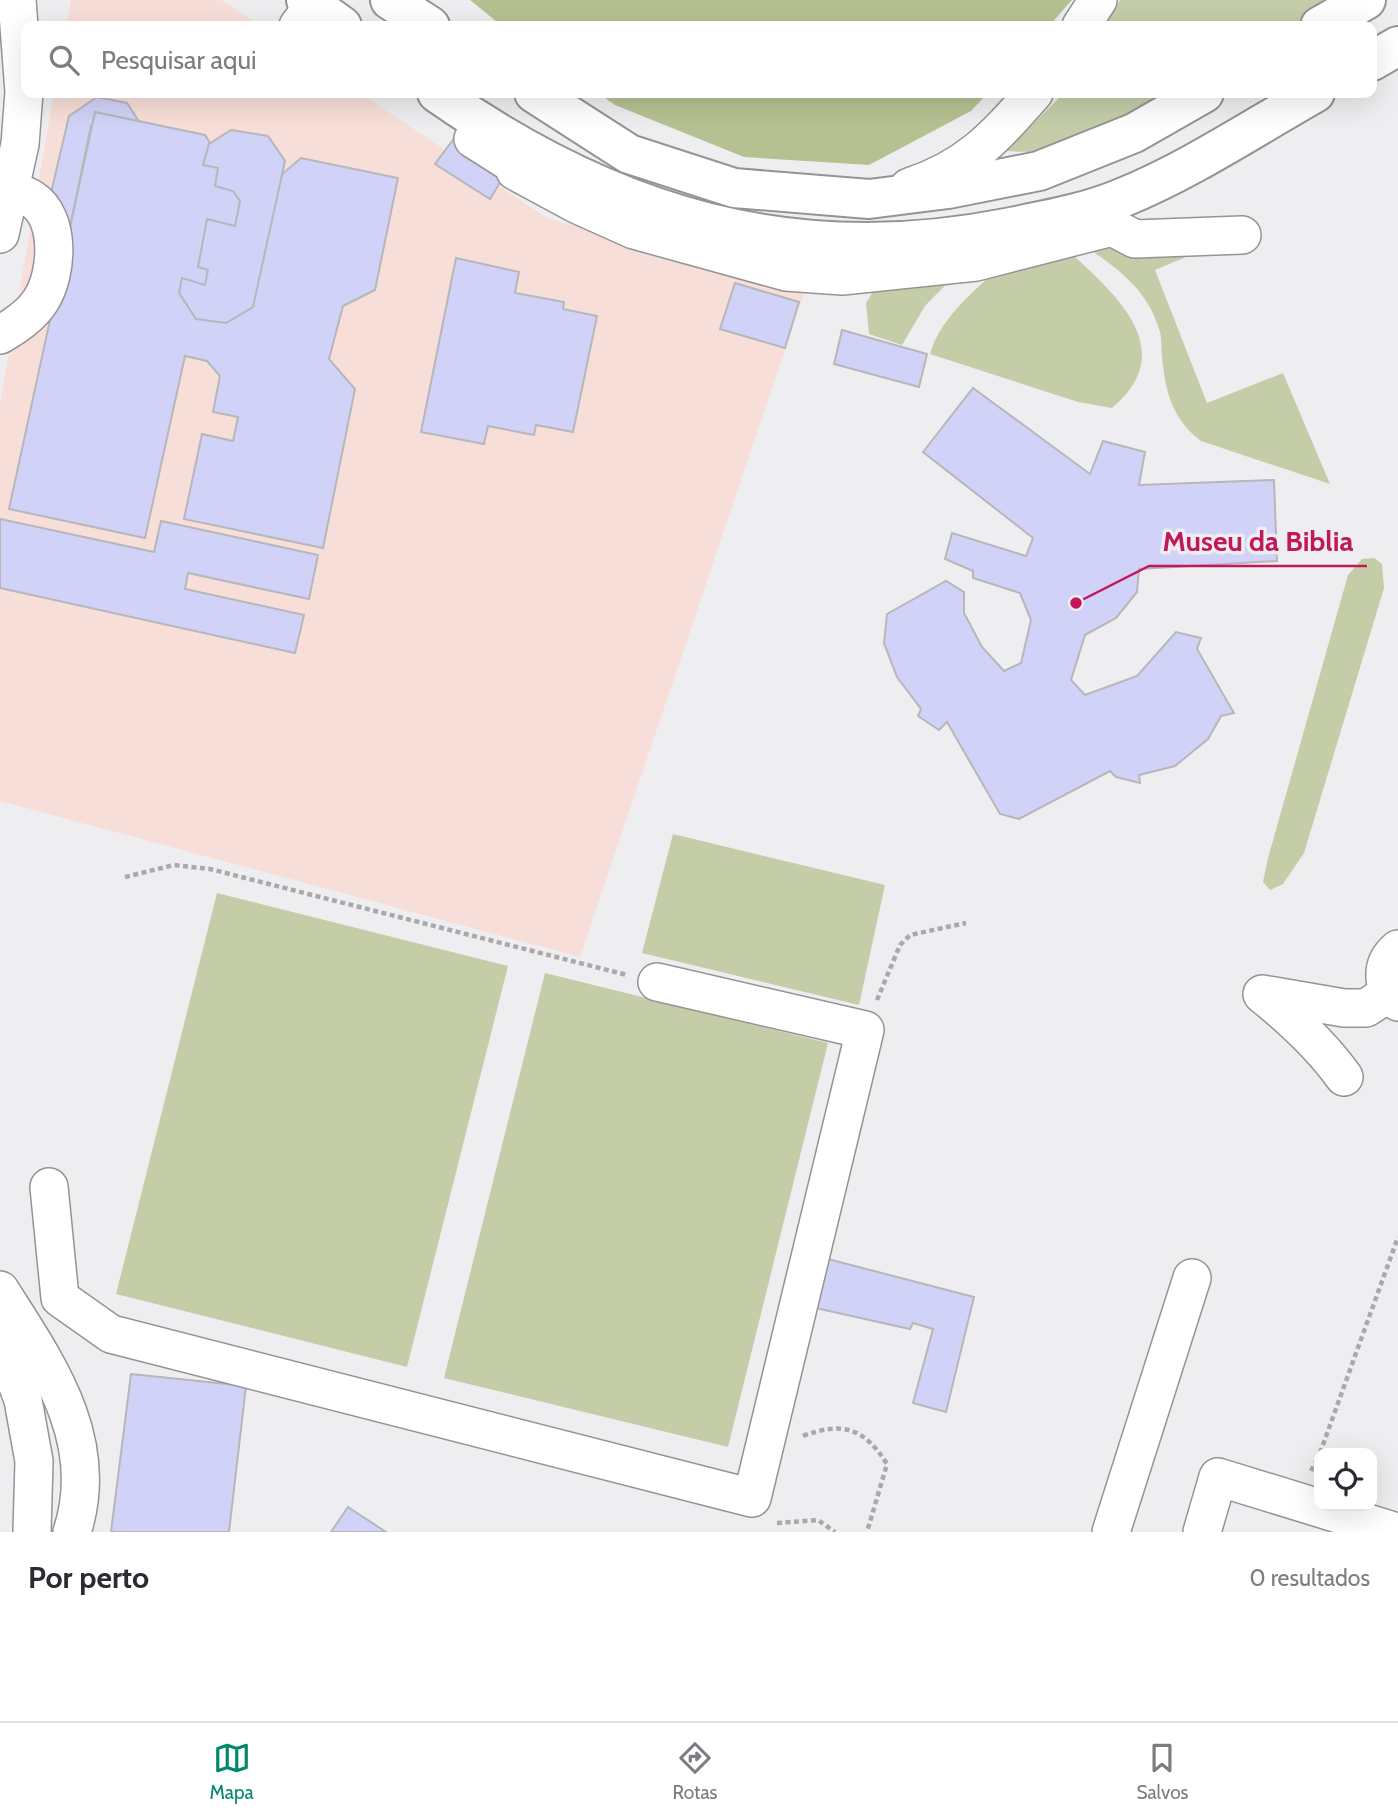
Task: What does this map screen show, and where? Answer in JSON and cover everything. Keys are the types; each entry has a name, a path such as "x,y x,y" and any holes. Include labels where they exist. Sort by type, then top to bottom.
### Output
{"main road":[{"path":"390,0 422,21"},
{"path":"1329,21 1366,0"},
{"path":"1377,58 1398,46"},
{"path":"444,98 550,164 621,197 765,236 856,243 948,240 1061,217 1122,198 1306,98"},
{"path":"542,98 629,154 734,188 869,199 948,189 1039,171 1134,133 1195,98"}],"street":[{"path":"17,0 21,53"},
{"path":"1084,21 1098,0"},
{"path":"0,65 0,84"},
{"path":"0,234 23,98"},
{"path":"869,199 938,178 967,162 991,142 1030,98"},
{"path":"473,139 514,165 515,171 576,204 634,230 786,272 842,276 976,262 1112,227 1135,239 1242,235"},
{"path":"0,335 34,309 43,298 51,271 53,237 50,221 33,199 9,182"},
{"path":"1344,1077 1325,1051 1294,1019 1262,994 1344,1009 1384,1001 1384,972 1387,961 1398,949"},
{"path":"49,1187 60,1298 111,1334 752,1498 865,1030 656,982"},
{"path":"1111,1532 1192,1278"},
{"path":"0,1290 61,1392 80,1446 81,1488 72,1532"},
{"path":"0,1337 23,1400 34,1461 32,1532"},
{"path":"1202,1532 1218,1477 1397,1532"}],"path":[{"path":"125,877 174,866 210,869 656,982"},
{"path":"865,1030 900,945 910,935 966,923"},
{"path":"1322,1448 1398,1237"},
{"path":"792,1441 825,1428 856,1431 876,1447 887,1464 867,1532"},
{"path":"772,1524 818,1520 835,1532"}],"shaded area":[{"path":"71,0 221,0 253,21 67,21"},
{"path":"53,98 367,98 547,218 806,288 580,957 0,801 0,403"}],"green space":[{"path":"470,0 1072,0 1053,21 496,21"},
{"path":"1120,0 1336,0 1300,21 1108,21"},
{"path":"605,98 983,98 971,111 869,165 744,157 615,105"},
{"path":"1059,98 1170,98 1131,121 1030,152 1006,151"},
{"path":"1226,240 1155,270 1207,403 1283,373 1330,484 1201,441 1191,432 1177,414 1168,392 1160,332 1154,314 1127,278 1079,243"},
{"path":"1073,255 1123,307 1135,326 1141,346 1141,366 1131,387 1112,408 1078,402 930,354 935,340 952,314 1008,260"},
{"path":"962,268 925,306 902,345 869,334 866,303 875,288"},
{"path":"1374,558 1382,564 1384,588 1304,853 1283,884 1270,890 1263,882 1268,858 1348,575 1362,559"},
{"path":"673,834 885,885 859,1005 642,953"},
{"path":"217,893 508,966 407,1367 116,1294"},
{"path":"545,973 828,1043 728,1447 444,1378"}],"building":[{"path":"96,98 102,98 127,103 145,131 141,155 134,153 137,135 91,126 65,251 118,265 116,278 86,294 52,286 35,261 69,116"},
{"path":"95,112 205,135 226,169 273,182 301,158 398,178 375,290 343,306 329,359 355,389 323,548 184,519 202,434 233,441 238,417 213,412 220,376 207,361 185,356 145,538 9,509"},
{"path":"231,130 268,136 285,161 253,307 226,323 196,319 179,293 182,278 205,285 208,270 198,267 207,219 235,226 240,201 233,191 215,186 218,168 203,165 209,144"},
{"path":"458,133 510,166 490,199 435,164"},
{"path":"456,258 519,272 515,293 564,302 563,309 597,316 573,432 536,425 534,435 488,426 484,444 421,432"},
{"path":"735,283 799,302 785,348 720,329"},
{"path":"842,330 927,354 919,387 834,364"},
{"path":"973,388 1090,474 1103,441 1145,452 1139,485 1274,480 1277,561 1139,569 1137,592 1116,618 1085,635 1071,680 1085,695 1137,676 1176,632 1201,638 1197,649 1234,713 1221,716 1208,739 1175,766 1139,775 1140,783 1116,777 1110,771 1019,819 1000,814 947,722 939,730 918,716 921,709 897,677 884,643 887,614 946,581 964,592 964,613 982,647 1004,671 1021,663 1031,620 1020,593 973,578 973,571 945,559 952,533 1026,556 1033,538 923,452"},
{"path":"0,519 154,552 161,521 318,555 309,599 188,573 185,589 304,615 295,653 0,588"},
{"path":"824,1258 974,1297 946,1412 913,1403 933,1329 913,1323 910,1329 811,1307"},
{"path":"131,1374 246,1386 229,1532 111,1532"},
{"path":"348,1507 386,1532 331,1532"}],"place":[{"name":"Museu da Biblia","path":"1076,603"}]}
